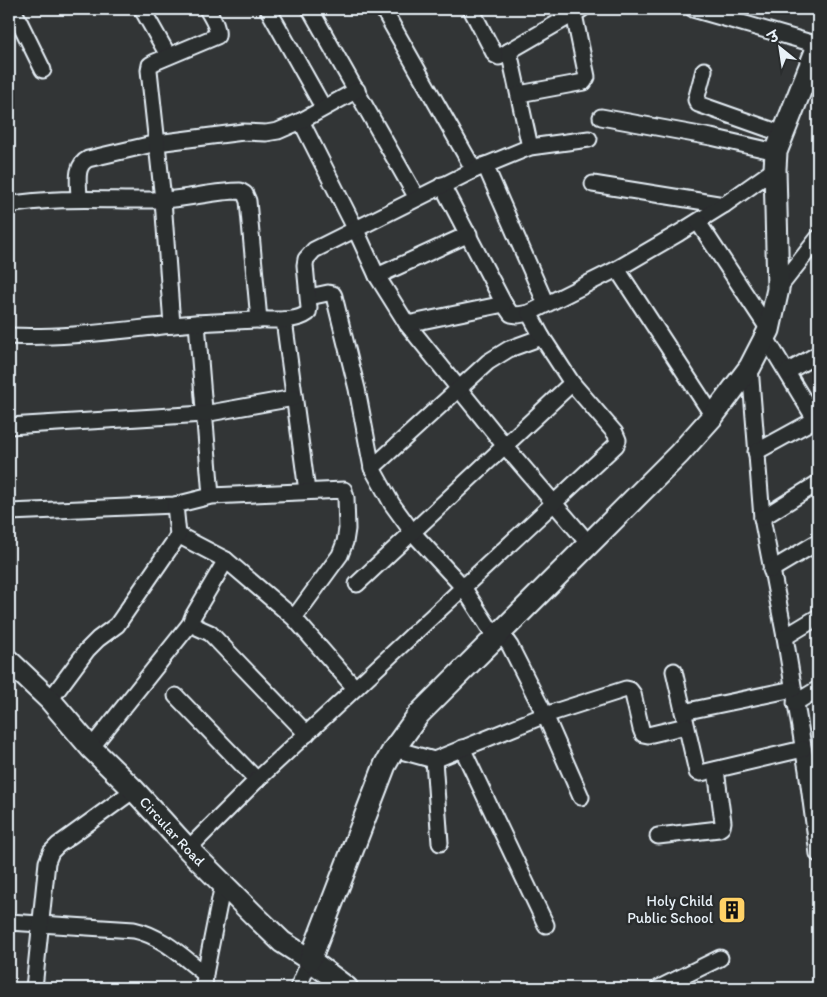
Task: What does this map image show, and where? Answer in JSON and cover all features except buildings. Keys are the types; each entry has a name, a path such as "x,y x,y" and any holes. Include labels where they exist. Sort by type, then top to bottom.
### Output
{"street":[{"path":"13,9 43,70"},
{"path":"172,325 163,200 149,70 150,65 168,55 217,36 216,26 207,9"},
{"path":"268,9 323,107"},
{"path":"310,9 417,198"},
{"path":"383,9 480,167 546,304"},
{"path":"471,9 495,55 498,57 578,11 587,80 519,94"},
{"path":"442,185 504,304 511,314 518,315 529,312 617,269 724,205 778,152 812,80 818,45 693,9"},
{"path":"145,10 168,55"},
{"path":"510,51 530,147"},
{"path":"704,70 696,100 698,104 778,152"},
{"path":"79,199 78,169 81,162 88,159 157,143 243,132 266,133 278,131 301,121 323,107 357,90"},
{"path":"601,117 711,137 778,152"},
{"path":"301,121 377,276 407,324 505,446 589,544"},
{"path":"9,336 78,335 172,325 284,320 301,317 308,313 309,298 305,265 306,258 314,250 480,167 530,147 589,139"},
{"path":"298,988 385,765 394,749 420,714 679,454 713,416 750,367 768,334 778,289 778,152"},
{"path":"593,184 724,205"},
{"path":"9,205 79,199 163,200 240,191 245,194 248,201 259,320"},
{"path":"698,222 768,334 787,372 817,420 756,452"},
{"path":"377,276 469,234"},
{"path":"778,289 818,238"},
{"path":"617,269 713,416"},
{"path":"309,298 328,293 334,296 357,389 372,468 392,504 413,533 463,587 498,634 510,646 545,715 581,797"},
{"path":"407,324 504,304"},
{"path":"188,849 355,688 616,445 618,440 615,433 572,382 542,337 529,312"},
{"path":"284,320 307,491"},
{"path":"197,323 211,496"},
{"path":"372,468 458,388 498,355 542,337"},
{"path":"787,372 818,354"},
{"path":"750,367 762,518 785,637 803,749 812,766 818,854"},
{"path":"357,584 572,382"},
{"path":"9,426 204,414 294,398"},
{"path":"762,518 818,483"},
{"path":"9,512 175,505 211,496 344,490 347,529 340,555 294,618"},
{"path":"50,700 87,650 117,625 178,536 175,505"},
{"path":"178,536 226,560 294,618 355,688"},
{"path":"771,570 818,542"},
{"path":"91,748 190,624 192,616 226,560"},
{"path":"785,637 818,617"},
{"path":"190,624 210,633 307,734"},
{"name":"Circular Road","path":"9,661 50,700 91,748 134,790 188,849 282,942 347,988"},
{"path":"674,671 697,772 716,770 803,749"},
{"path":"394,749 434,760 545,715 626,689 630,690 633,694 641,730 643,734 648,735 684,719 794,696 818,689"},
{"path":"176,696 258,780"},
{"path":"462,748 546,925"},
{"path":"434,760 440,843"},
{"path":"658,836 719,829 722,827 723,822 716,770"},
{"path":"34,988 47,862 51,852 134,790"},
{"path":"205,981 223,884"},
{"path":"9,922 134,930 147,933 158,938 205,981"},
{"path":"659,988 720,958"}],"place":[{"name":"Holy Child Public School","path":"732,910"}]}
